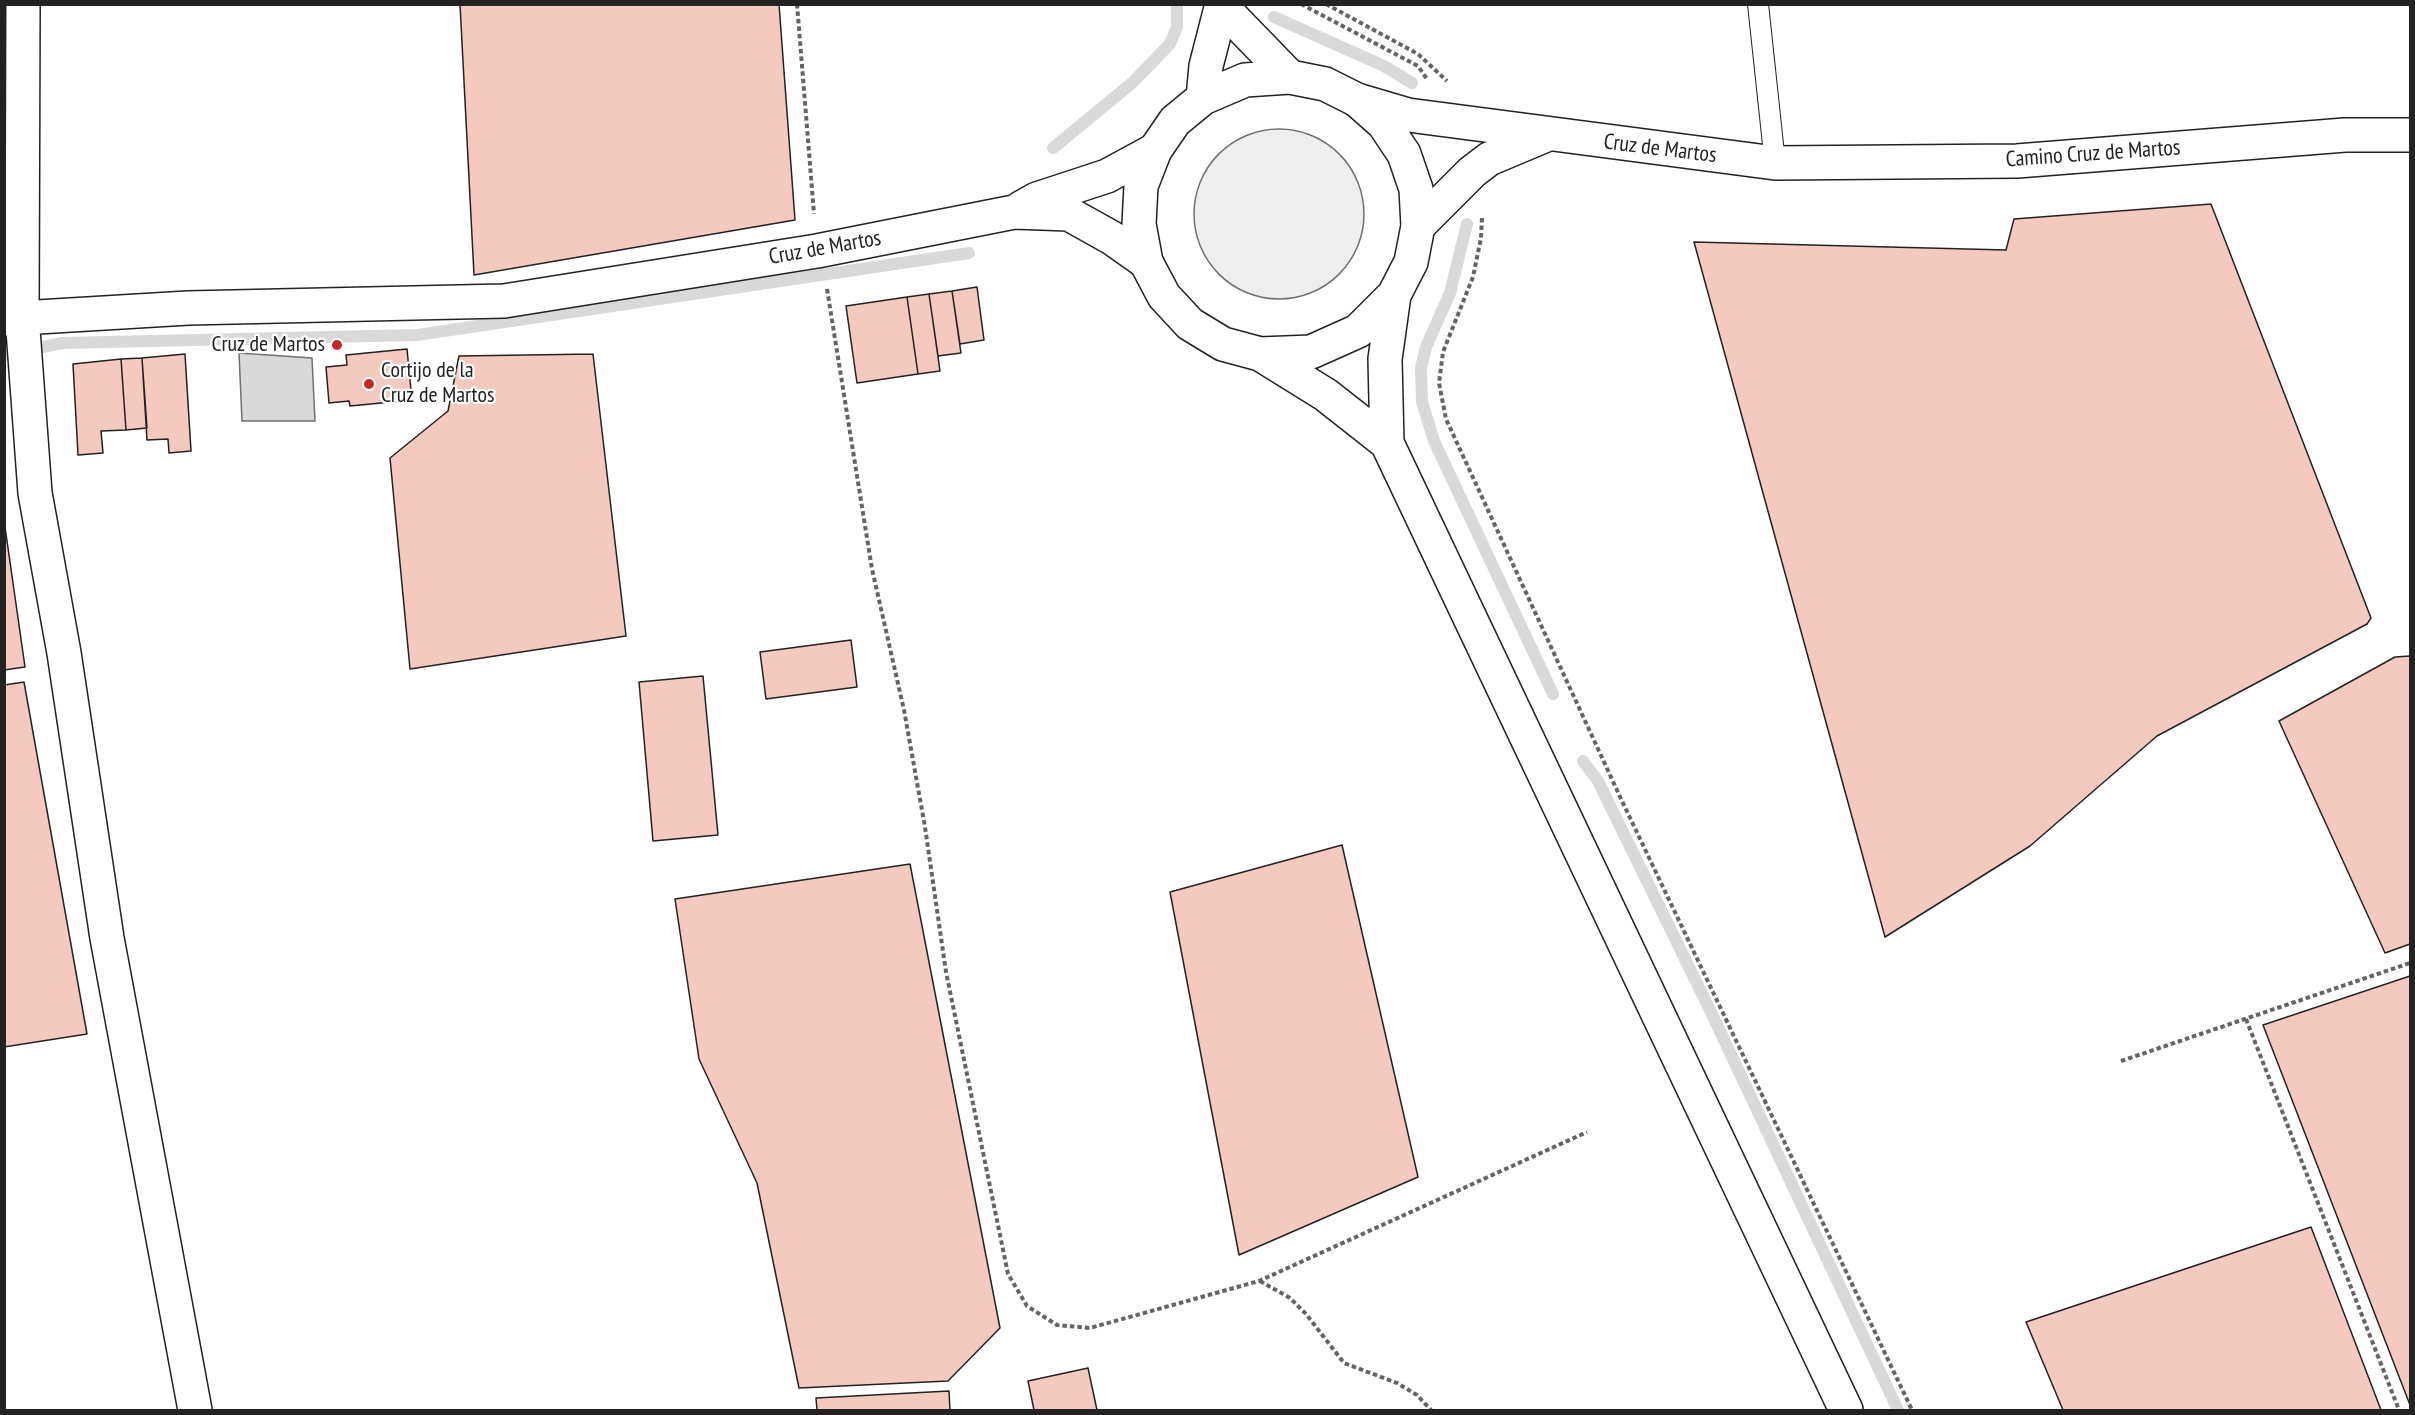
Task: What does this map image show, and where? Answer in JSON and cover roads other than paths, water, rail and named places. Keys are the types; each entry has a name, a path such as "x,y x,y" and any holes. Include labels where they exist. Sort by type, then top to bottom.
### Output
{"street":[{"path":"23,4 19,335 35,493 64,653 107,938 195,1410"},
{"path":"1222,6 1290,77"},
{"path":"1203,98 1206,66 1222,6"},
{"path":"1260,354 1311,352 1358,331 1394,295 1411,262 1418,226 1416,189 1404,154 1384,124 1357,100 1325,84 1290,77 1245,80 1203,98 1175,121 1155,150 1141,196 1139,224 1146,262 1164,296 1190,324 1223,344 1260,354 1326,395 1387,444"},
{"name":"Cruz de Martos","path":"1357,100 1408,115 1482,123 1546,135 1775,163"},
{"path":"1418,226 1472,172 1489,159 1546,135"},
{"name":"Camino Cruz de Martos","path":"1775,163 2017,161 2345,135 2410,135"},
{"path":"1014,212 1038,199 1107,176 1155,150"},
{"name":"Cruz de Martos","path":"19,335 188,308 504,301 817,251 1014,212 1069,214 1112,238 1146,262"},
{"path":"1394,295 1385,359 1387,444 1846,1410"}],"lane":[{"path":"1758,4 1775,163"}],"waterway":[{"path":"1053,148 1132,83 1170,44 1177,27 1177,4"},
{"path":"1274,17 1384,66 1412,83"},
{"path":"1467,224 1450,293 1426,347 1421,368 1422,402 1434,441 1553,694"},
{"path":"4,355 62,343 417,335 969,253"},
{"path":"1583,761 1598,781 1710,1010 1898,1410"}],"place":[{"name":"Cruz de Martos","path":"337,345"},
{"name":"Cortijo de la Cruz de Martos","path":"369,384"}]}
